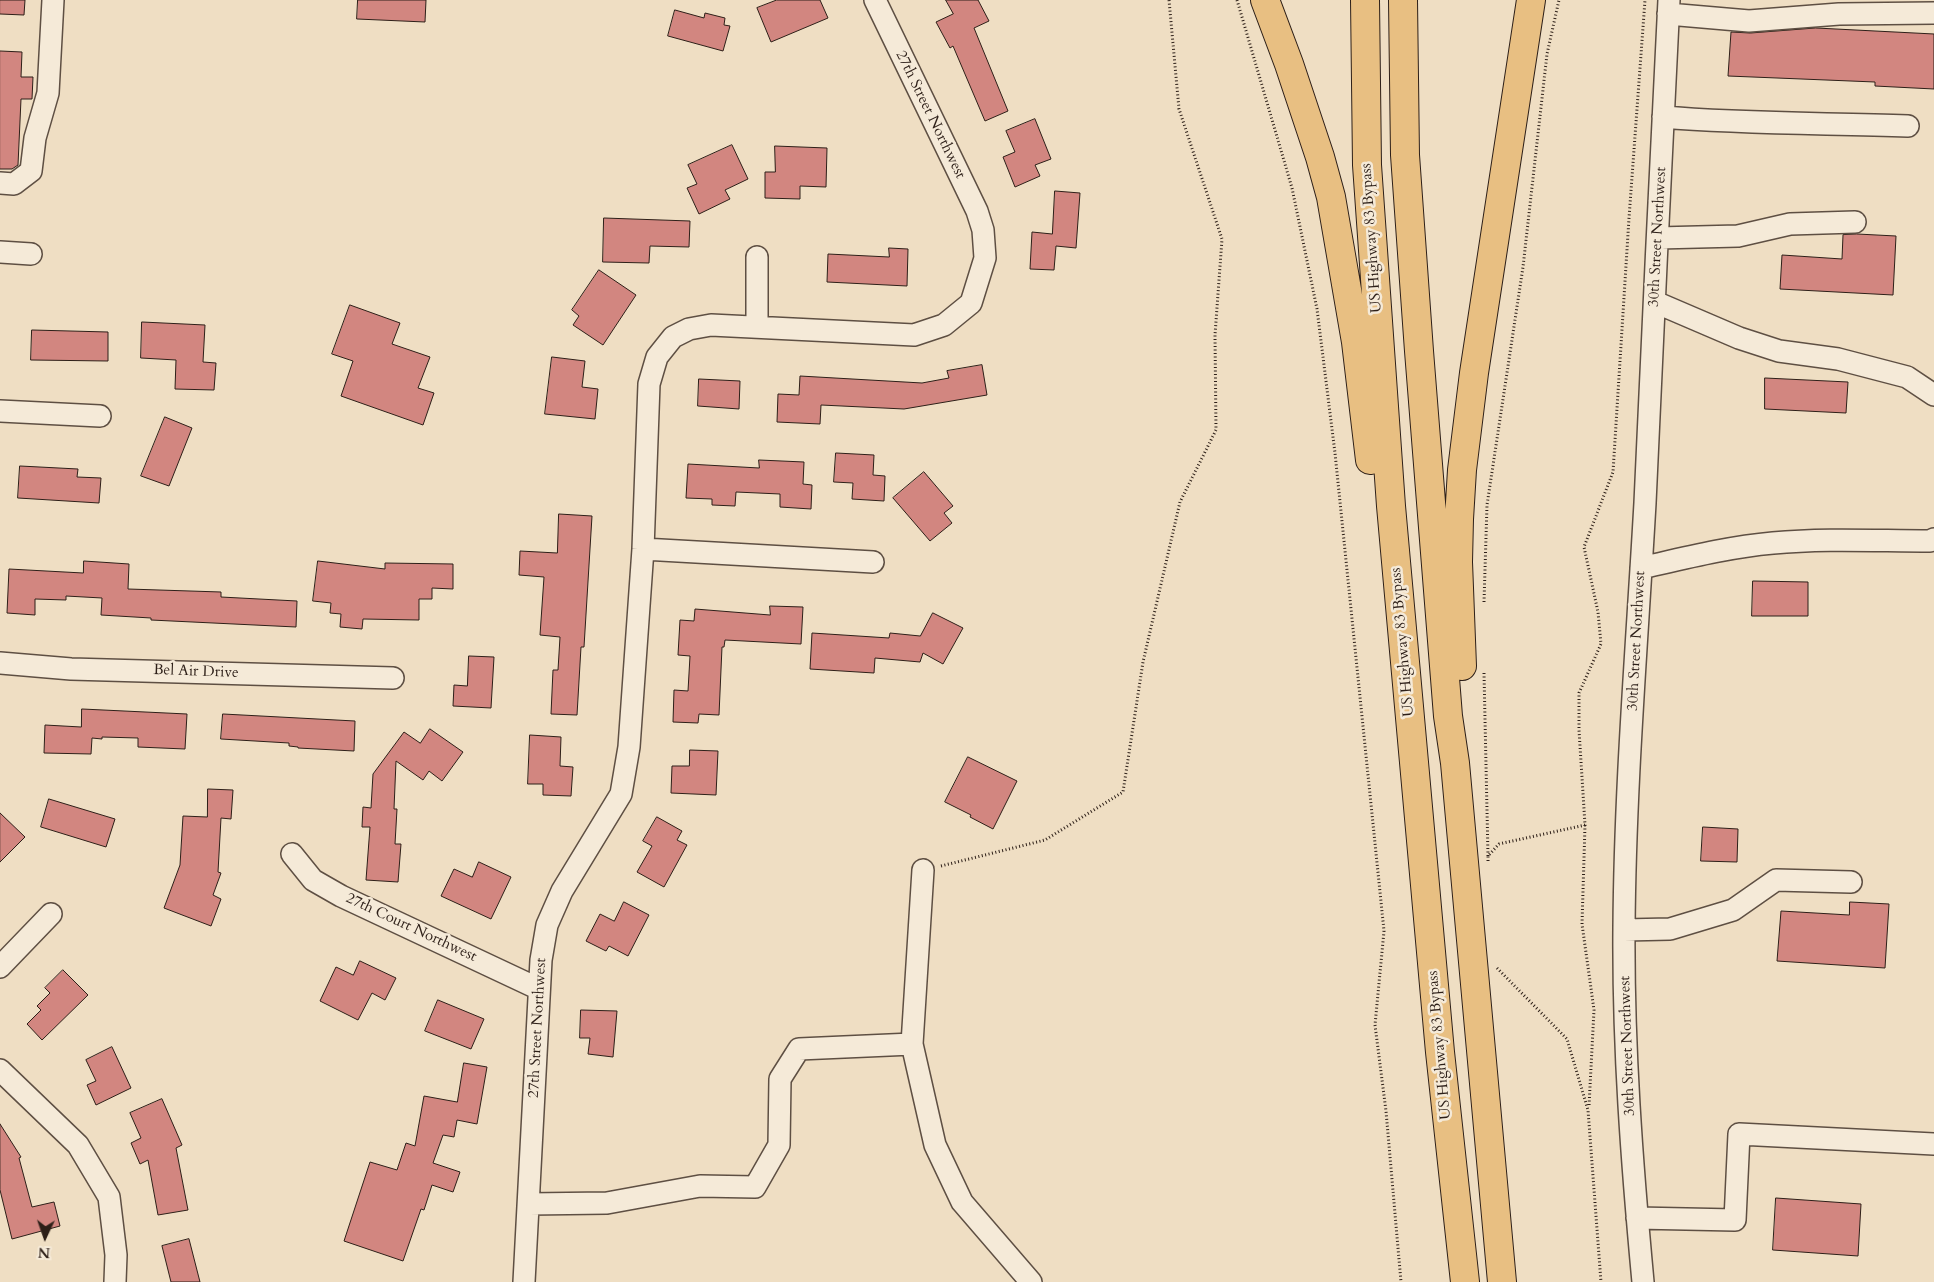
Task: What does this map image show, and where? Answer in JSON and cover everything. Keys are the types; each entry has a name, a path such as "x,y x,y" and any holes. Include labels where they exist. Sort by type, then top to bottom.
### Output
{"highway":[{"path":"1265,0 1289,64 1320,157 1331,197 1356,342 1390,626 1410,708"},
{"name":"US Highway 83 Bypass","path":"1365,0 1367,165 1390,496 1440,1052 1464,1282"},
{"path":"1403,0 1406,165 1419,351 1448,716 1455,763 1502,1282"},
{"path":"1455,763 1464,693 1458,562 1462,470 1474,373 1531,0"}],"street":[{"path":"0,183 14,184 31,171 35,138 48,93 53,0"},
{"name":"27th Street Northwest","path":"524,1282 539,989 546,925 562,891 621,794 629,747 643,549 649,384 657,357 672,337 689,329 711,325 914,335 944,325 971,303 985,258 983,230 977,212 875,0"},
{"path":"1669,7 1749,21 1839,14 1934,13"},
{"name":"30th Street Northwest","path":"1643,1282 1633,1168 1626,1038 1624,930 1627,813 1669,7"},
{"path":"1663,117 1726,122 1810,122 1908,126"},
{"path":"1658,238 1738,236 1790,224 1855,222"},
{"path":"0,252 31,254"},
{"path":"757,257 757,326"},
{"path":"1655,302 1739,338 1779,351 1838,359 1908,377 1934,395"},
{"path":"0,411 100,416"},
{"path":"1641,568 1712,552 1773,543 1845,540 1930,541 1934,539"},
{"path":"643,549 873,562"},
{"name":"Bel Air Drive","path":"0,663 71,669 393,678"},
{"name":"27th Court Northwest","path":"292,854 313,880 334,892 539,989"},
{"path":"923,870 912,1044 935,1145 962,1202 1031,1282"},
{"path":"1624,930 1670,929 1733,910 1776,880 1851,882"},
{"path":"0,967 51,914"},
{"path":"529,1204 607,1203 700,1186 755,1187 779,1145 780,1078 799,1049 912,1044"},
{"path":"0,1070 78,1145 109,1197 116,1255 116,1282"},
{"path":"1637,1218 1735,1220 1739,1134 1934,1144"}],"path":[{"path":"923,870 1045,840 1123,792 1143,662 1180,502 1216,430 1214,335 1222,238 1179,109 1169,0"},
{"path":"1237,0 1292,188 1317,309 1337,472 1384,931 1375,1025 1386,1111 1401,1282"},
{"path":"1484,607 1487,505 1523,267 1548,54 1559,0"},
{"path":"1601,1282 1588,1110 1594,1010 1582,924 1585,825 1579,693 1601,644 1598,612 1584,547 1613,472 1644,0"},
{"path":"1484,666 1489,865"},
{"path":"1488,856 1499,844 1585,825"},
{"path":"1495,967 1567,1038 1588,1110"}],"building":[{"path":"0,0 25,0 24,15 0,14"},
{"path":"358,0 426,0 425,22 357,19"},
{"path":"777,0 820,0 828,18 771,42 757,8"},
{"path":"946,0 978,0 989,21 974,28 1008,111 985,121 953,46 950,48 936,22 953,14"},
{"path":"675,10 704,18 705,13 725,18 724,25 730,26 723,51 668,36"},
{"path":"1816,28 1934,34 1934,89 1875,86 1875,82 1728,76 1731,32 1750,33"},
{"path":"0,51 22,52 21,77 33,77 32,99 21,99 18,165 12,169 0,169"},
{"path":"1035,119 1051,159 1035,165 1040,176 1015,187 1003,157 1015,152 1006,131"},
{"path":"732,145 748,179 725,190 730,199 699,214 687,188 697,184 688,165"},
{"path":"775,146 827,148 826,187 800,186 800,199 765,198 765,172 775,172"},
{"path":"1055,191 1080,193 1076,248 1056,246 1054,270 1030,269 1032,232 1052,234"},
{"path":"604,218 690,221 689,247 650,246 649,263 603,262"},
{"path":"1843,235 1896,236 1893,295 1780,289 1782,255 1842,259"},
{"path":"889,248 908,249 907,286 827,282 828,254 889,257"},
{"path":"599,270 636,295 603,345 573,325 579,316 572,310"},
{"path":"350,305 400,323 392,344 430,357 418,388 434,393 423,425 341,396 353,361 332,354"},
{"path":"142,322 205,325 203,362 216,363 214,390 175,389 176,360 141,358"},
{"path":"32,330 108,332 108,361 31,360"},
{"path":"552,357 585,361 582,387 598,389 595,419 545,414"},
{"path":"982,365 987,395 904,409 821,405 820,424 777,422 778,394 799,395 800,376 922,383 949,378 947,371"},
{"path":"1765,378 1848,382 1846,413 1765,409"},
{"path":"699,379 740,381 739,409 698,406"},
{"path":"165,417 192,428 169,486 141,476"},
{"path":"836,453 874,455 873,475 885,476 884,501 852,499 853,483 834,482"},
{"path":"759,460 804,462 803,484 812,485 811,509 780,507 780,494 736,492 735,506 712,505 712,499 686,498 688,464 759,468"},
{"path":"20,466 78,469 77,477 101,478 99,503 18,498"},
{"path":"924,472 953,506 944,513 952,523 930,541 893,498"},
{"path":"559,514 592,516 584,647 581,647 577,715 551,714 553,670 558,670 560,637 540,635 544,577 519,575 520,551 557,553"},
{"path":"84,561 129,564 128,589 221,592 221,597 297,601 296,627 151,620 151,618 101,615 102,598 66,596 66,600 35,599 35,615 7,613 9,569 83,573"},
{"path":"318,561 385,569 385,563 453,564 453,589 432,588 432,599 419,599 419,620 363,619 362,629 340,627 341,614 330,613 331,603 313,601"},
{"path":"1753,581 1808,582 1808,616 1752,616"},
{"path":"770,606 803,607 801,644 725,640 724,647 722,647 719,715 699,714 698,723 673,722 674,690 688,691 690,656 678,655 680,620 694,621 695,609 770,615"},
{"path":"933,613 963,628 943,664 923,653 920,662 875,658 874,673 810,669 812,633 889,638 890,633 920,636"},
{"path":"469,656 494,657 491,708 453,706 454,685 467,686"},
{"path":"82,709 187,714 185,749 138,747 138,738 102,737 102,739 92,738 91,754 44,753 45,725 81,727"},
{"path":"223,714 355,721 354,751 298,748 289,746 289,743 221,739"},
{"path":"430,729 463,752 442,781 429,771 423,780 396,761 394,809 397,809 395,844 401,844 398,882 366,880 370,827 362,827 363,807 371,808 373,774 404,732 420,743"},
{"path":"530,735 561,737 560,766 573,767 571,796 543,795 543,784 528,784"},
{"path":"690,750 718,751 716,795 671,793 672,766 689,766"},
{"path":"968,757 1017,781 993,829 945,802"},
{"path":"208,789 233,790 231,819 221,818 218,872 221,873 213,895 221,899 211,926 164,908 180,865 183,816 207,817"},
{"path":"49,799 115,819 106,847 41,827"},
{"path":"0,813 25,837 0,862"},
{"path":"657,817 682,831 677,840 687,845 664,887 637,872 652,846 643,841"},
{"path":"1703,827 1738,829 1737,862 1701,861"},
{"path":"479,862 511,877 491,919 441,896 454,869 472,877"},
{"path":"624,902 649,915 628,956 609,946 606,951 586,941 600,914 614,921"},
{"path":"1850,902 1889,904 1885,968 1777,961 1781,911 1849,915"},
{"path":"360,961 396,978 385,1000 372,993 358,1020 320,1001 336,967 353,975"},
{"path":"63,970 88,995 42,1040 27,1024 41,1010 37,1006 50,993 45,988"},
{"path":"438,1000 484,1019 471,1049 425,1031"},
{"path":"581,1010 617,1011 613,1057 588,1054 590,1038 580,1038"},
{"path":"112,1047 131,1088 96,1105 87,1085 96,1081 86,1060"},
{"path":"464,1063 487,1067 477,1124 457,1120 454,1137 443,1135 433,1163 460,1172 453,1192 432,1185 424,1210 421,1209 403,1261 344,1241 370,1162 397,1170 406,1143 415,1146 424,1096 457,1102"},
{"path":"162,1099 182,1145 176,1148 188,1210 158,1215 148,1160 140,1164 131,1143 141,1138 130,1113"},
{"path":"0,1124 21,1157 19,1158 32,1207 54,1202 60,1226 12,1239 0,1190"},
{"path":"1776,1198 1861,1204 1858,1256 1773,1250"},
{"path":"189,1239 200,1282 171,1282 162,1246"}]}
